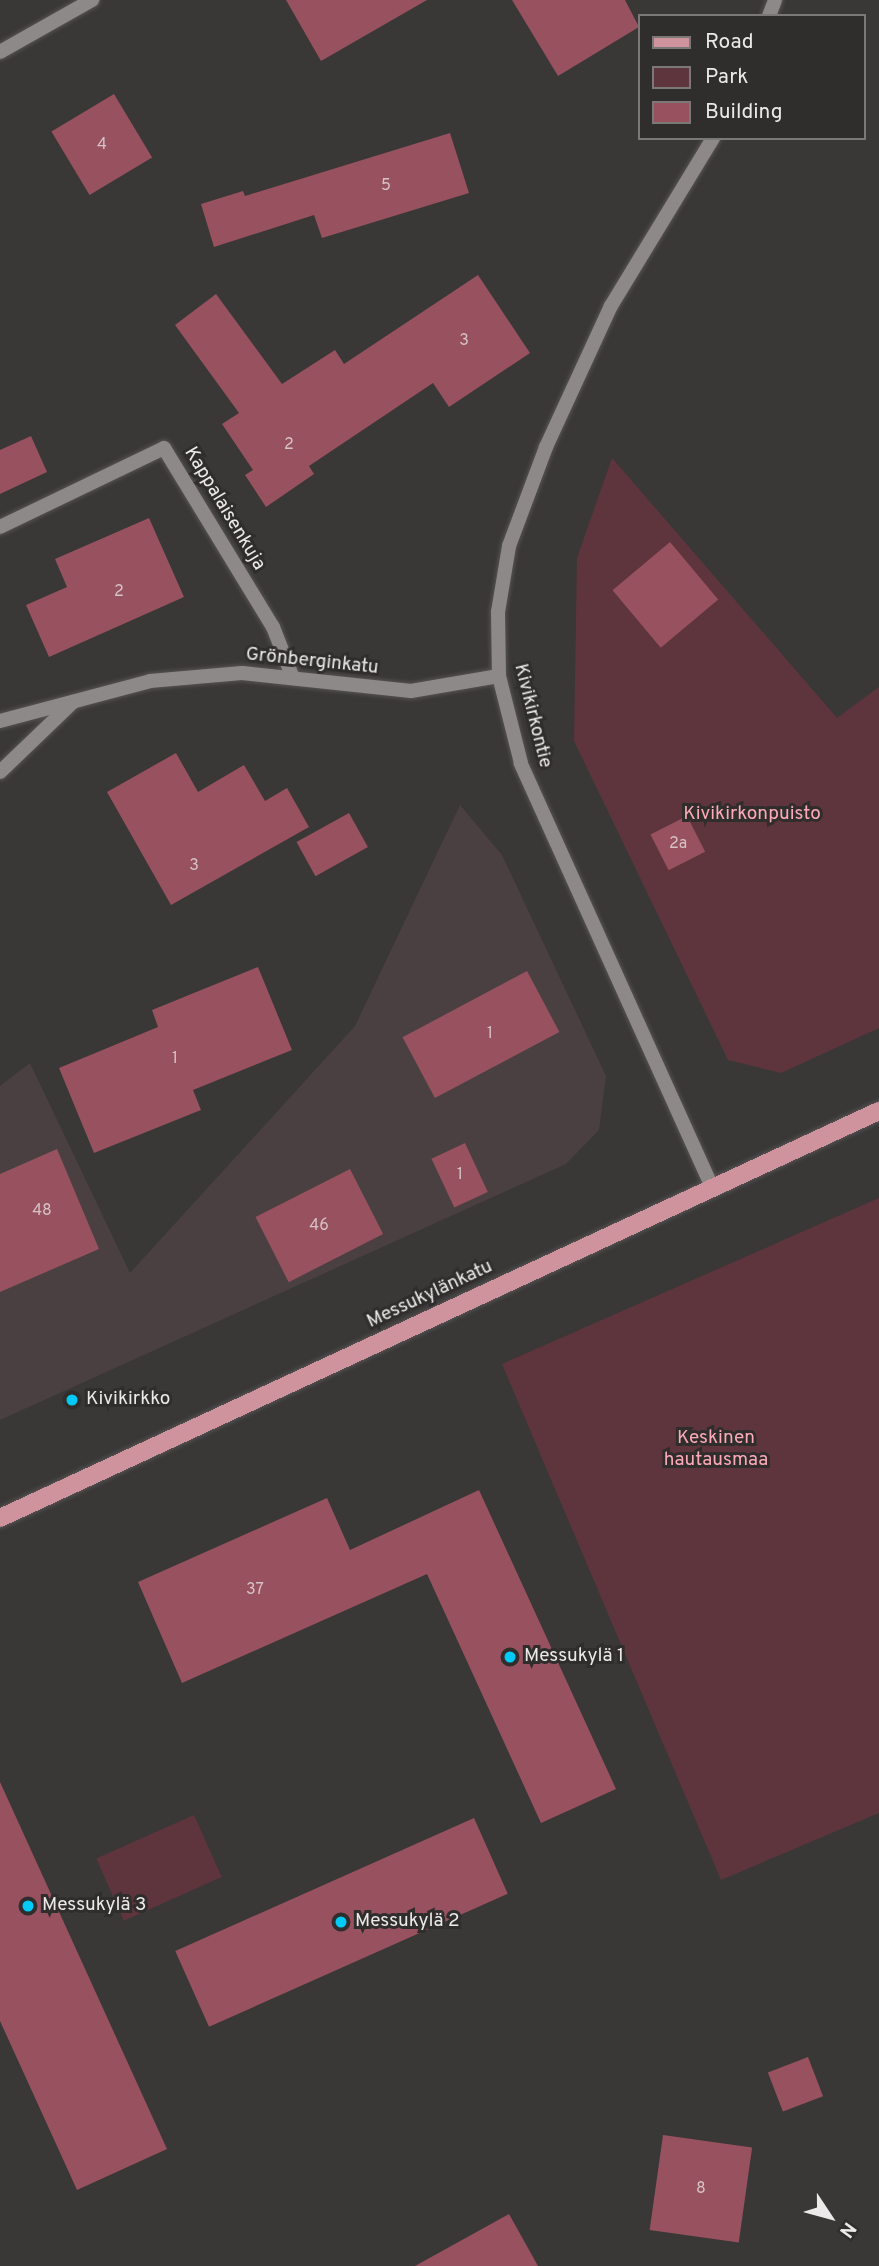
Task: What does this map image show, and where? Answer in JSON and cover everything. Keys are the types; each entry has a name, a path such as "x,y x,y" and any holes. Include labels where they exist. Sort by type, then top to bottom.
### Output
{"main road":[{"name":"Messukylänkatu","path":"0,1518 879,1111"}],"street":[{"path":"0,52 92,0"},
{"name":"Kivikirkontie","path":"712,140 611,306 546,447 509,546 498,612 499,676 521,763 712,1187"},
{"name":"Kappalaisenkuja","path":"0,527 164,448 274,628 293,678"},
{"name":"Grönberginkatu","path":"0,722 150,681 242,673 411,691 499,676"},
{"path":"0,772 75,701"}],"shaded area":[{"path":"460,805 502,855 606,1076 599,1130 566,1164 0,1420 0,1086 30,1063 130,1273 355,1026"}],"green space":[{"name":"Kivikirkonpuisto","path":"612,458 837,718 879,687 879,1028 781,1073 728,1060 574,741 577,558"},
{"name":"Keskinen hautausmaa","path":"879,1198 879,1813 721,1880 502,1364"},
{"path":"194,1815 222,1877 124,1921 96,1859"}],"building":[{"path":"286,0 427,0 321,61"},
{"path":"512,0 625,0 638,28 558,76"},
{"path":"114,94 152,157 90,195 51,132"},
{"path":"450,133 469,193 322,238 314,215 214,247 201,204 243,191 245,196"},
{"path":"478,275 530,353 449,407 433,383 309,466 314,474 266,507 245,475 253,470 222,424 239,413 175,325 216,294 282,384 335,350 344,364"},
{"path":"31,436 47,472 0,494 0,450"},
{"path":"149,518 184,597 49,657 26,605 67,587 55,559"},
{"path":"670,542 718,599 661,648 613,590"},
{"path":"176,753 198,792 244,765 265,801 287,788 309,827 171,905 107,792"},
{"path":"349,813 368,847 315,876 297,842"},
{"path":"687,816 705,852 669,870 650,835"},
{"path":"258,967 292,1050 193,1090 201,1110 94,1153 59,1068 158,1027 152,1010"},
{"path":"527,971 559,1032 435,1098 403,1037"},
{"path":"465,1143 488,1192 454,1208 431,1159"},
{"path":"57,1149 99,1249 0,1292 0,1174"},
{"path":"350,1169 383,1234 289,1282 256,1217"},
{"path":"479,1490 616,1789 541,1823 427,1574 182,1683 138,1582 327,1498 350,1550"},
{"name":"Messukylä 3","path":"0,1782 167,2149 77,2190 0,2021"},
{"name":"Messukylä 2","path":"474,1818 508,1894 209,2027 175,1951"},
{"path":"808,2057 823,2096 783,2112 768,2072"},
{"path":"663,2135 752,2148 739,2243 650,2230"},
{"path":"509,2214 538,2266 415,2266"}],"place":[{"name":"Kivikirkko","path":"72,1400"},
{"name":"Messukylä 1","path":"510,1657"},
{"name":"Messukylä 3","path":"28,1906"},
{"name":"Messukylä 2","path":"341,1922"}]}
